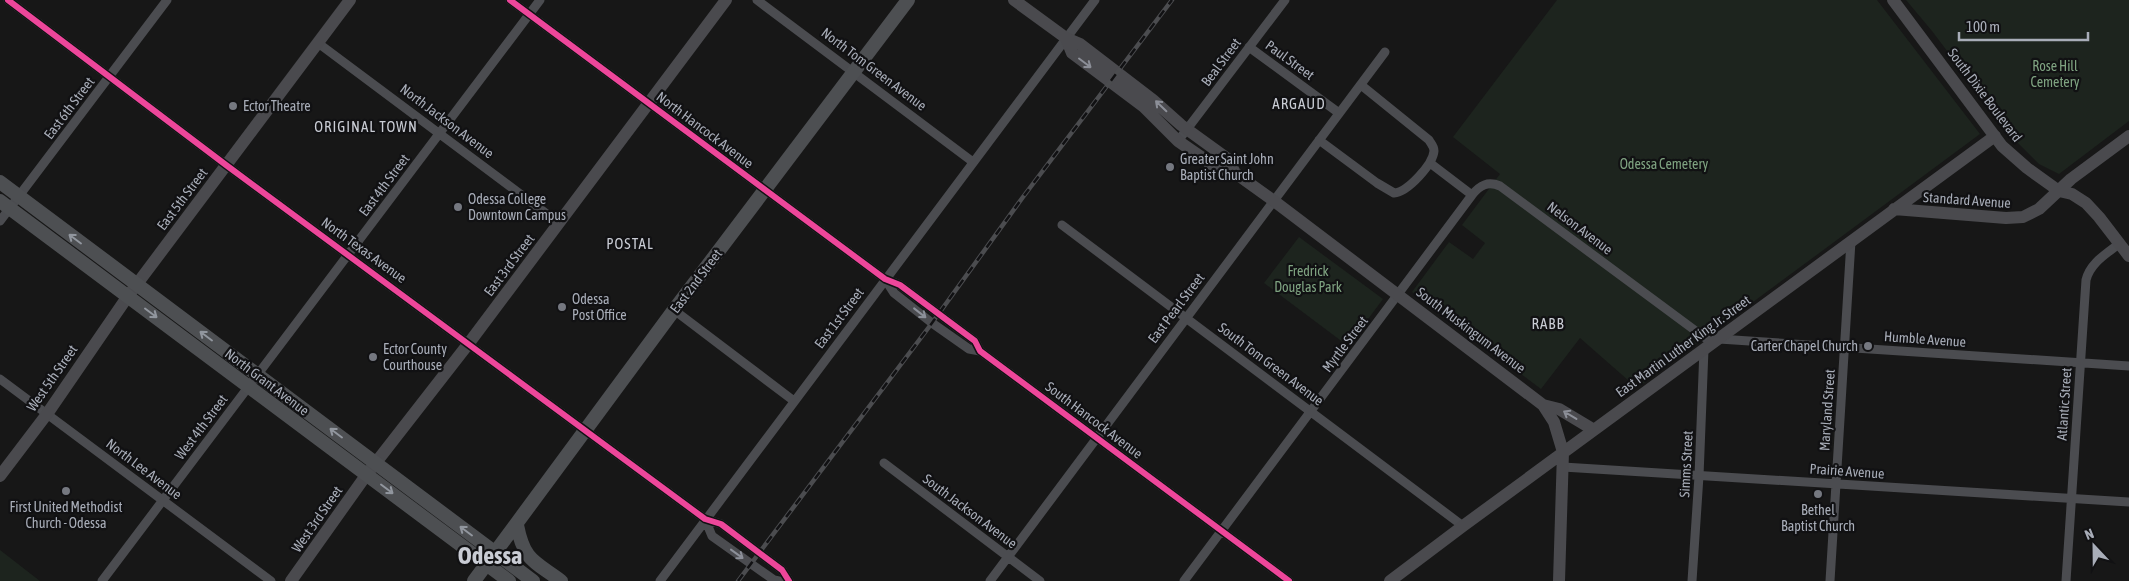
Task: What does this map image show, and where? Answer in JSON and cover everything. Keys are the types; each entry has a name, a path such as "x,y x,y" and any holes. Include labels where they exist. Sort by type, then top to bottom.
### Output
{"main road":[{"name":"East 2nd Street","path":"474,581 674,310 908,0"},
{"name":"North Grant Avenue","path":"0,182 136,284 254,380 372,469 491,558 533,581"},
{"name":"North Grant Avenue","path":"5,204 128,296 254,380"},
{"path":"517,525 521,545 527,555 561,581"},
{"name":"North Grant Avenue","path":"491,558 509,581"}],"street":[{"name":"North Texas Avenue","path":"8,0 111,76 226,165 350,254 706,519"},
{"name":"East 6th Street","path":"0,222 5,204 19,196 168,0"},
{"name":"East 5th Street","path":"128,296 350,0"},
{"name":"North Hancock Avenue","path":"510,0 885,280"},
{"name":"East 4th Street","path":"254,380 540,0"},
{"name":"East 3rd Street","path":"372,469 469,343 726,0"},
{"name":"North Tom Green Avenue","path":"758,0 973,162"},
{"path":"1014,0 1066,38 1080,44 1114,78"},
{"name":"East 1st Street","path":"660,581 1095,0"},
{"name":"Beal Street","path":"1178,141 1285,0"},
{"name":"South Dixie Boulevard","path":"1893,0 1995,136 2026,168 2059,191 2072,194 2086,203 2129,256"},
{"name":"North Jackson Avenue","path":"318,43 559,223"},
{"name":"Paul Street","path":"1249,47 1339,113"},
{"name":"East Pearl Street","path":"990,581 1385,52"},
{"name":"South Muskingum Avenue","path":"1114,78 1154,100 1187,130 1228,159 1234,173"},
{"name":"South Muskingum Avenue","path":"1114,78 1178,141 1217,168 1234,173 1274,201 1543,405 1554,422 1563,452 1559,581"},
{"path":"1319,140 1377,183 1394,193 1404,190 1430,164 1434,151 1429,140 1360,85"},
{"name":"East Martin Luther King Jr. Street","path":"1390,581 1995,136"},
{"path":"2059,191 2071,179 2129,136"},
{"path":"1430,164 1472,195"},
{"name":"Nelson Avenue","path":"1472,195 1479,187 1485,184 1491,183 1500,186 1711,344"},
{"name":"Standard Avenue","path":"1894,209 2016,218 2039,209 2059,191"},
{"name":"Myrtle Street","path":"1184,581 1472,195"},
{"name":"South Tom Green Avenue","path":"1062,225 1463,526"},
{"name":"Maryland Street","path":"1830,581 1851,241"},
{"name":"Atlantic Street","path":"2066,581 2080,363 2088,275 2095,263 2120,243"},
{"name":"South Hancock Avenue","path":"885,280 894,293 932,323 969,349 980,351 1289,581"},
{"name":"West 5th Street","path":"0,476 47,414 128,296"},
{"path":"674,310 794,401"},
{"name":"Humble Avenue","path":"1711,344 1845,347 2129,366"},
{"name":"Simms Street","path":"1692,581 1711,344"},
{"name":"North Lee Avenue","path":"0,379 271,581"},
{"name":"West 4th Street","path":"102,581 254,380"},
{"path":"1543,405 1559,408 1594,430"},
{"name":"South Jackson Avenue","path":"884,463 1040,581"},
{"name":"Prairie Avenue","path":"1563,467 2129,502"},
{"name":"West 3rd Street","path":"291,581 372,469"},
{"path":"706,519 712,536 774,580 779,581"},
{"path":"706,519 721,524 782,570 789,581"}],"green space":[{"name":"Odessa Cemetery","path":"1557,0 1877,0 1980,134 1637,388 1580,338 1541,389 1412,292 1449,242 1473,259 1485,243 1462,225 1500,174 1453,137"},
{"name":"Rose Hill Cemetery","path":"1906,0 2129,0 2129,121 2059,174 2039,164 2012,137 1932,31"},
{"name":"Fredrick Douglas Park","path":"1299,237 1383,299 1348,346 1264,283"},
{"path":"0,550 40,581 0,581"}],"railway":[{"path":"738,581 1172,0"}],"cycle path":[{"path":"8,0 226,165 705,519 721,524 782,570 789,581"},
{"path":"510,0 885,279 900,285 975,341 980,351 1289,581"}],"place":[{"name":"Ector Theatre","path":"233,106"},
{"name":"Greater Saint John Baptist Church","path":"1170,167"},
{"name":"Odessa College Downtown Campus","path":"458,207"},
{"name":"Odessa Post Office","path":"562,307"},
{"name":"Carter Chapel Church","path":"1868,346"},
{"name":"Ector County Courthouse","path":"373,357"},
{"name":"First United Methodist Church - Odessa","path":"66,491"},
{"name":"Bethel Baptist Church","path":"1818,494"}],"district":[{"name":"ARGAUD","path":"1299,104"},
{"name":"ORIGINAL TOWN","path":"366,127"},
{"name":"POSTAL","path":"630,244"},
{"name":"RABB","path":"1548,324"},
{"name":"Odessa","path":"490,556"}]}
